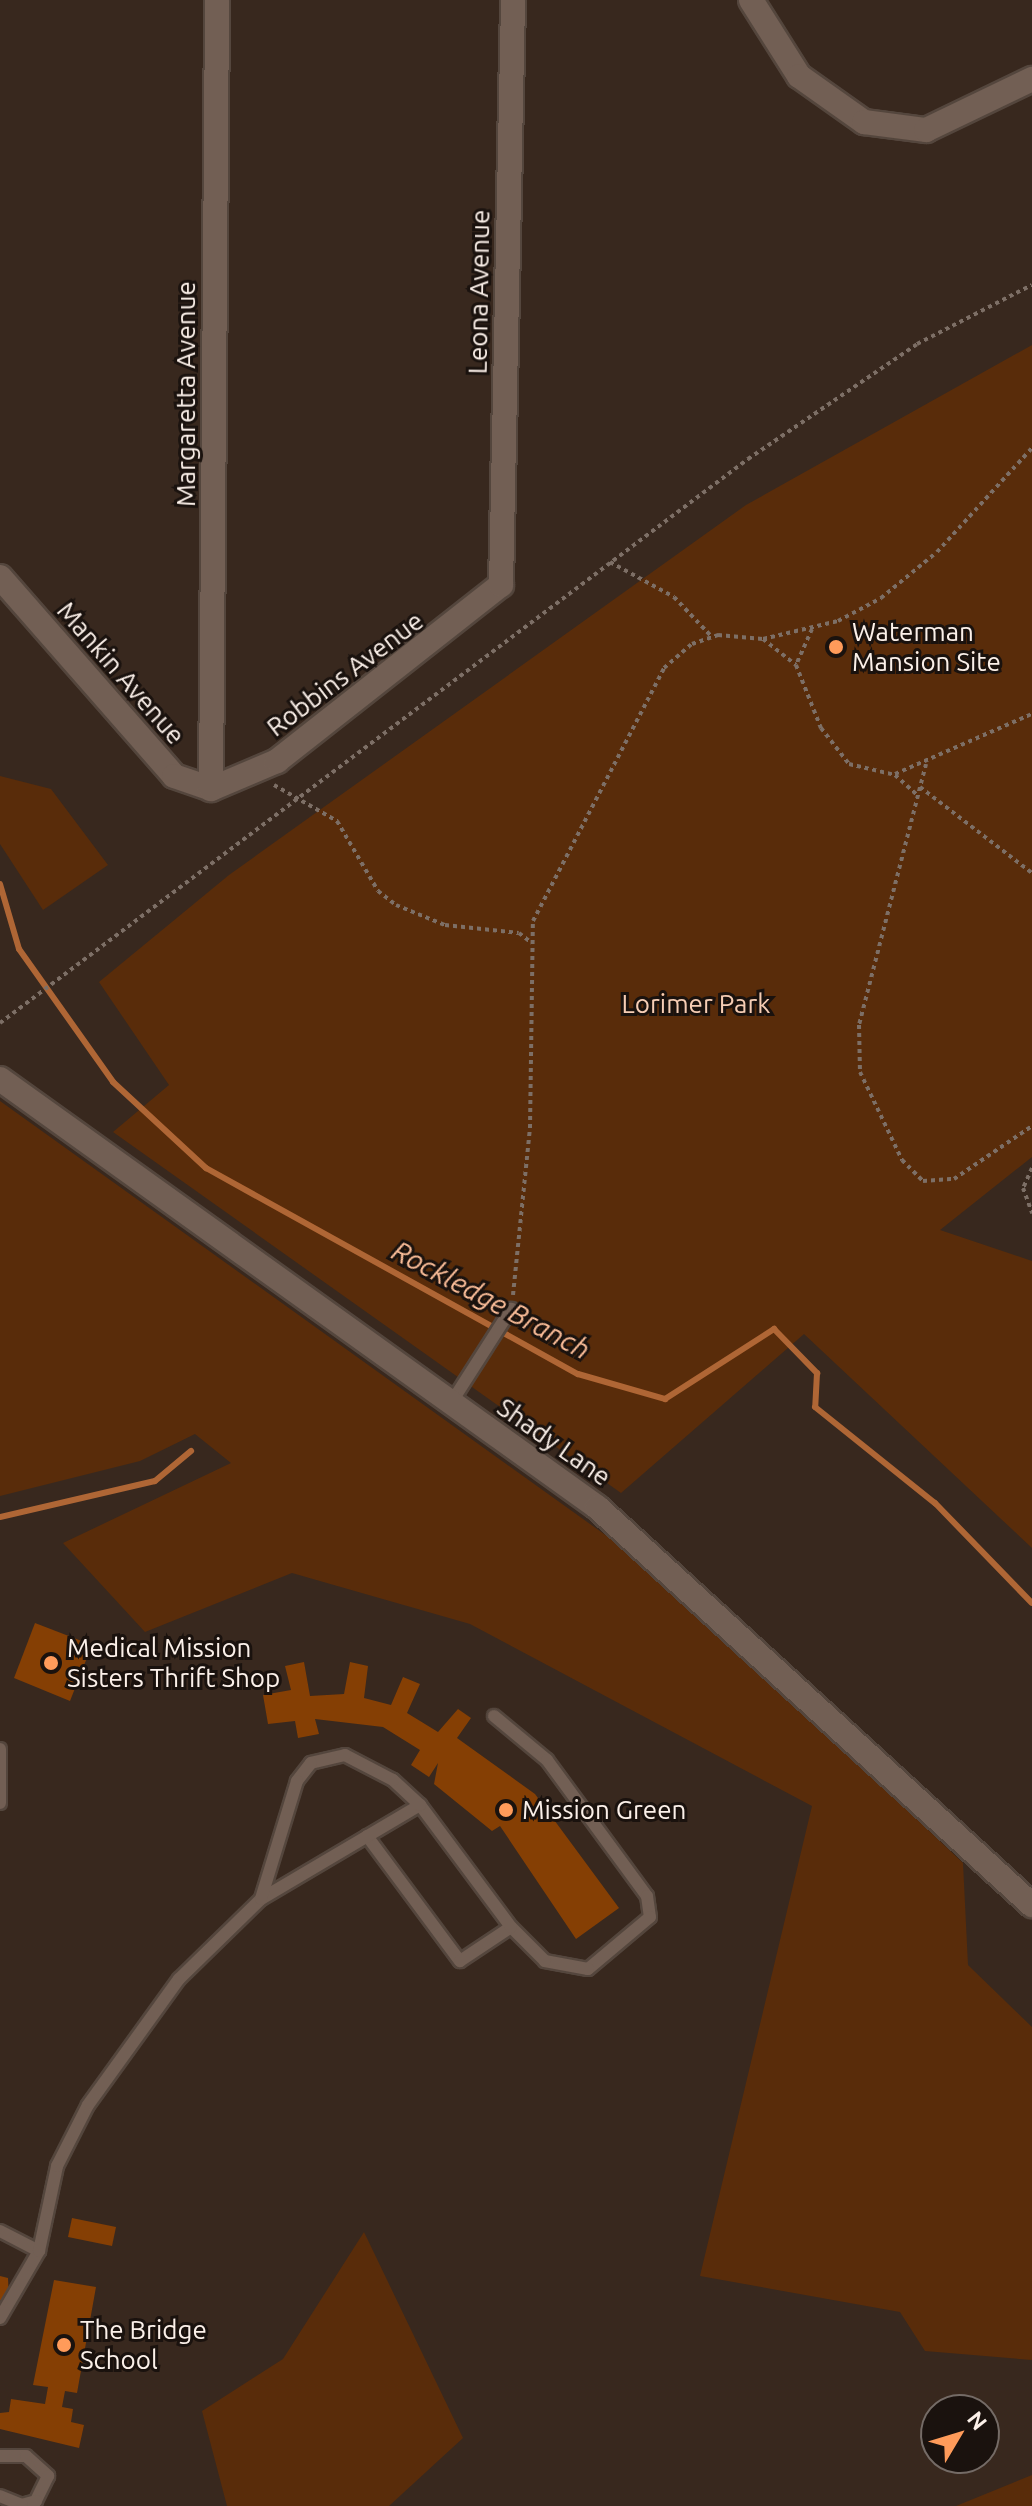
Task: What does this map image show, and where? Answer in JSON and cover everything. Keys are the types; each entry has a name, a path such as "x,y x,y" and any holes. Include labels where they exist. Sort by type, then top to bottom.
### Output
{"street":[{"name":"Margaretta Avenue","path":"211,789 217,0"},
{"name":"Leona Avenue","path":"501,585 513,0"},
{"path":"751,0 799,76 864,122 926,130 1032,79"},
{"name":"Mankin Avenue","path":"0,577 174,776 211,789"},
{"name":"Robbins Avenue","path":"211,789 259,771 501,585"},
{"name":"Shady Lane","path":"0,1079 451,1403 651,1551 1032,1905"}],"lane":[{"path":"451,1403 495,1339 511,1309"},
{"path":"261,1899 297,1781 311,1763 345,1755 393,1780 420,1805 511,1927 545,1961 588,1969 650,1917 647,1896 547,1760 494,1716"},
{"path":"0,1749 0,1803"},
{"path":"0,2318 39,2251 57,2166 88,2105 179,1979 261,1899 420,1805"},
{"path":"367,1836 460,1961 511,1927"},
{"path":"0,2231 39,2251"},
{"path":"0,2456 26,2456 48,2476 36,2501 22,2505 0,2496"}],"path":[{"path":"0,1023 299,794 848,388 1032,285"},
{"path":"511,1309 525,1213 533,921 664,668 712,637 763,639 812,629 906,579 1032,448"},
{"path":"610,562 674,597 712,637"},
{"path":"796,665 812,629"},
{"path":"763,639 796,665 837,751 864,770 895,775 926,764 1032,714"},
{"path":"926,764 859,1025 868,1096 902,1160 923,1181 954,1179 1032,1126"},
{"path":"259,771 337,821 378,891 396,905 445,925 519,933 532,943"},
{"path":"895,775 918,796"},
{"path":"920,787 1032,873"},
{"path":"1032,1168 1023,1188 1032,1213"}],"green space":[{"name":"Lorimer Park","path":"1032,345 1032,1157 940,1230 1032,1261 1032,1548 804,1334 621,1493 113,1132 169,1085 99,982 229,875 746,505"},
{"path":"0,776 51,789 108,865 43,910 0,844"},
{"path":"0,1101 650,1567 963,1863 968,1965 1032,2027 1032,2360 925,2351 900,2312 700,2276 812,1806 470,1624 292,1573 145,1632 63,1543 231,1463 195,1434 140,1461 0,1496"},
{"path":"364,2232 463,2438 389,2506 227,2506 202,2411 283,2359"},
{"path":"1032,2475 1032,2506 956,2506"}],"building":[{"path":"35,1623 92,1645 70,1701 14,1678"},
{"name":"Mission Green","path":"304,1662 310,1696 344,1694 350,1662 368,1666 364,1698 391,1705 403,1677 420,1684 407,1713 438,1732 458,1709 471,1718 457,1738 535,1794 619,1908 576,1939 500,1826 492,1831 434,1784 438,1763 429,1777 411,1765 420,1750 383,1727 315,1719 319,1734 298,1738 295,1721 268,1724 263,1695 291,1690 285,1666"},
{"name":"The Bridge School","path":"72,2218 116,2227 112,2246 68,2237"},
{"name":"The Bridge School","path":"0,2276 8,2278 9,2302 0,2300"},
{"name":"The Bridge School","path":"54,2280 96,2287 77,2393 65,2391 62,2407 73,2409 71,2422 84,2425 79,2448 0,2429 0,2413 9,2412 11,2399 45,2404 48,2387 33,2385"}],"waterway":[{"name":"Rockledge Branch","path":"0,884 19,949 113,1082 206,1168 578,1374 665,1399 774,1329 817,1373 815,1407 935,1503 1032,1603"},
{"path":"0,1517 155,1481 191,1451"}],"place":[{"name":"Waterman Mansion Site","path":"836,647"},
{"name":"Medical Mission Sisters Thrift Shop","path":"51,1663"},
{"name":"Mission Green","path":"506,1810"},
{"name":"The Bridge School","path":"64,2345"}]}
